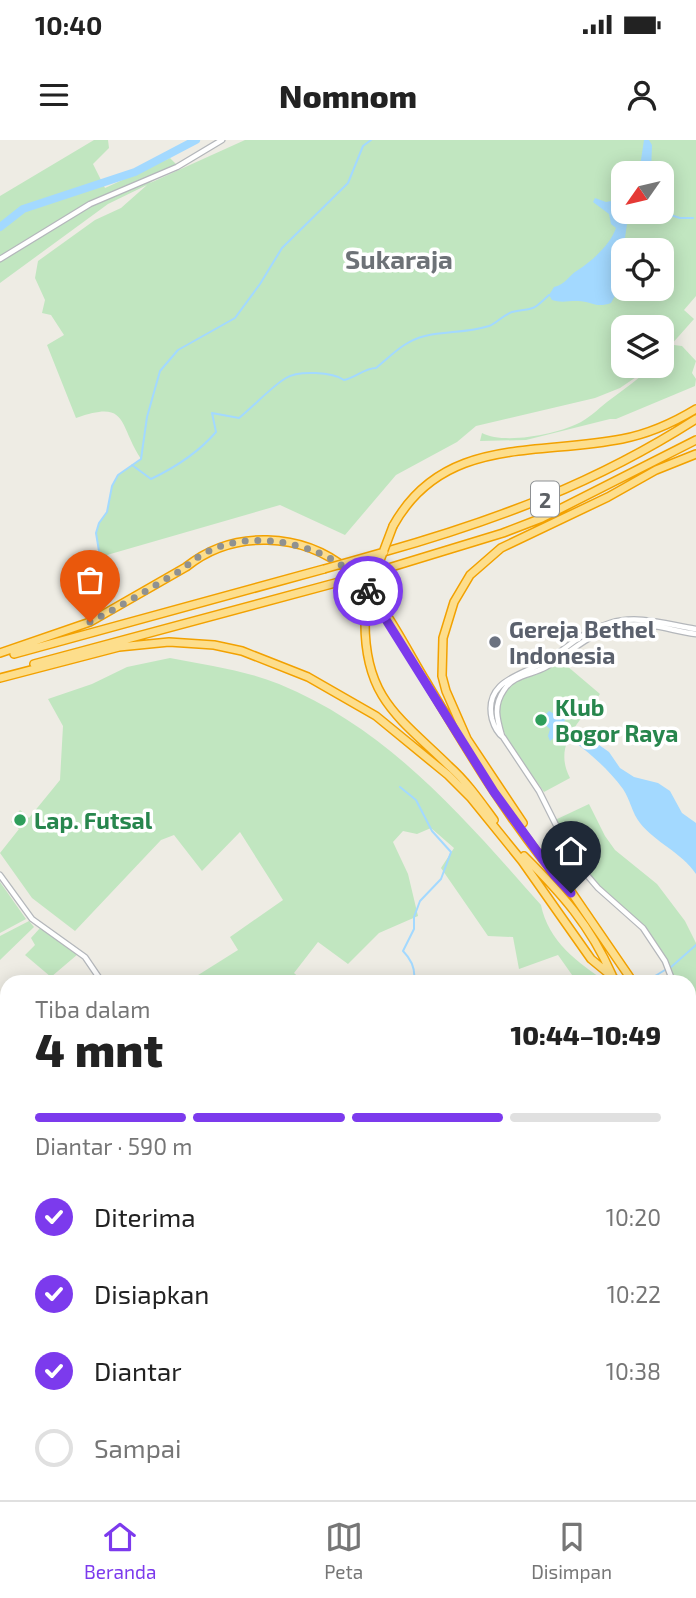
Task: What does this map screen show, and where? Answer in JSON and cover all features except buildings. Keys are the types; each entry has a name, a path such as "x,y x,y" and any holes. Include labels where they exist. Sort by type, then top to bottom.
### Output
{"highway":[{"path":"612,975 594,939 565,897 511,842 462,778 402,723 383,699 369,666 365,623 376,571 393,526 401,512 427,483 465,461 491,455 626,438 661,427 696,409"},
{"name":"2","path":"0,655 472,527 535,504 618,465 696,419"},
{"name":"2","path":"0,676 385,569 503,533 578,501 696,440"},
{"path":"628,975 478,756 455,716 442,676 443,638 454,603 471,575 501,548 608,497 656,470 696,454"},
{"path":"0,655 90,622 200,556 227,544 278,540 315,550 350,571 375,600 494,792 555,876 571,893"},
{"path":"0,676 119,647 169,642 214,645 242,651 308,677 376,716 448,775 522,861 591,959 609,975"}],"street":[{"path":"0,259 90,204 177,167 222,140"},
{"path":"671,975 666,962 643,928 598,888 580,867 539,791 497,732 491,714 499,688 515,675 545,662 582,634 611,622 629,619 696,632"},
{"path":"0,875 32,919 85,957 97,975"}],"green space":[{"path":"94,140 108,140 109,148 93,164 105,188 170,158 176,164 150,183 245,140 696,140 696,296 684,310 694,319 674,342 674,315 611,315 611,378 635,378 620,388 595,398 476,426 457,442 396,475 345,535 280,505 100,557 96,533 107,512 112,486 118,475 141,459 120,418 114,413 105,411 76,418 47,345 64,335 51,315 42,313 45,300 35,278 38,261 95,220 121,208 147,185 108,204 0,283 0,196"},
{"path":"674,345 682,346 696,361 692,373 696,379 695,386 616,419 526,440 480,441 482,433 504,438 532,436 571,426 589,417 638,378 674,378"},
{"path":"170,658 239,671 279,684 356,725 422,779 483,840 541,905 550,930 557,940 597,975 572,975 558,955 519,969 513,937 488,936 441,868 454,848 431,828 417,834 403,831 393,842 408,874 418,916 379,933 348,964 318,942 294,973 296,975 198,975 238,950 230,937 283,900 240,832 202,871 174,835 161,840 75,931 32,898 0,853 19,829 11,822 20,810 29,818 60,780 63,726 48,699 92,684 127,667"},
{"name":"Klub Bogor Raya","path":"560,660 600,694 577,723 567,744 565,766 570,778 544,792 507,738 499,708 503,694 520,677"},
{"path":"589,804 615,850 657,884 685,921 696,943 696,975 671,975 666,962 643,928 598,888 580,867 555,820"},
{"path":"0,882 26,919 0,933"},
{"path":"29,921 34,927 0,960 0,936"},
{"path":"40,928 78,954 53,975 49,975 25,955 35,945 31,938"}],"water":[{"path":"644,140 649,140 652,145 651,161 641,161"},
{"path":"595,198 611,201 611,224 609,214 593,202"},
{"path":"611,224 627,224 625,238 611,238 616,228"},
{"path":"611,238 611,303 597,305 581,301 552,300 549,295 554,287 595,257"},
{"path":"549,711 563,715 565,720 560,732 550,741 550,729 540,720"},
{"path":"582,733 609,752 620,768 634,777 658,783 670,791 682,813 696,823 696,874 640,823 618,782 576,743"}],"waterway":[{"path":"0,227 23,209 135,172 196,140"},
{"path":"90,590 98,573 100,557 96,533 99,523 107,512 112,486 118,475 141,459 147,417 160,371 178,350 235,318 282,248 348,183 363,146 371,140"},
{"path":"674,216 693,218"},
{"path":"132,465 151,479 169,470 194,453 216,432 212,413 239,418 291,375 315,373 348,379 376,368 418,338 489,326 509,313 535,307 549,295"},
{"path":"400,787 416,800 432,831 451,852 441,879 420,901 414,917 414,929 403,951 412,965 414,975"},
{"path":"670,968 696,945"},
{"path":"657,975 665,970"}],"way so far":[{"path":"90,622 112,612 200,556 227,544 247,541 278,540 315,550 350,571 368,591"}],"place":[{"name":"Gereja Bethel Indonesia","path":"495,642"},
{"name":"Klub Bogor Raya","path":"541,720"},
{"name":"Lap. Futsal","path":"20,820"}],"district":[{"name":"Sukaraja","path":"399,258"}],"route":[{"path":"368,591 494,792 555,876 571,893"}]}
